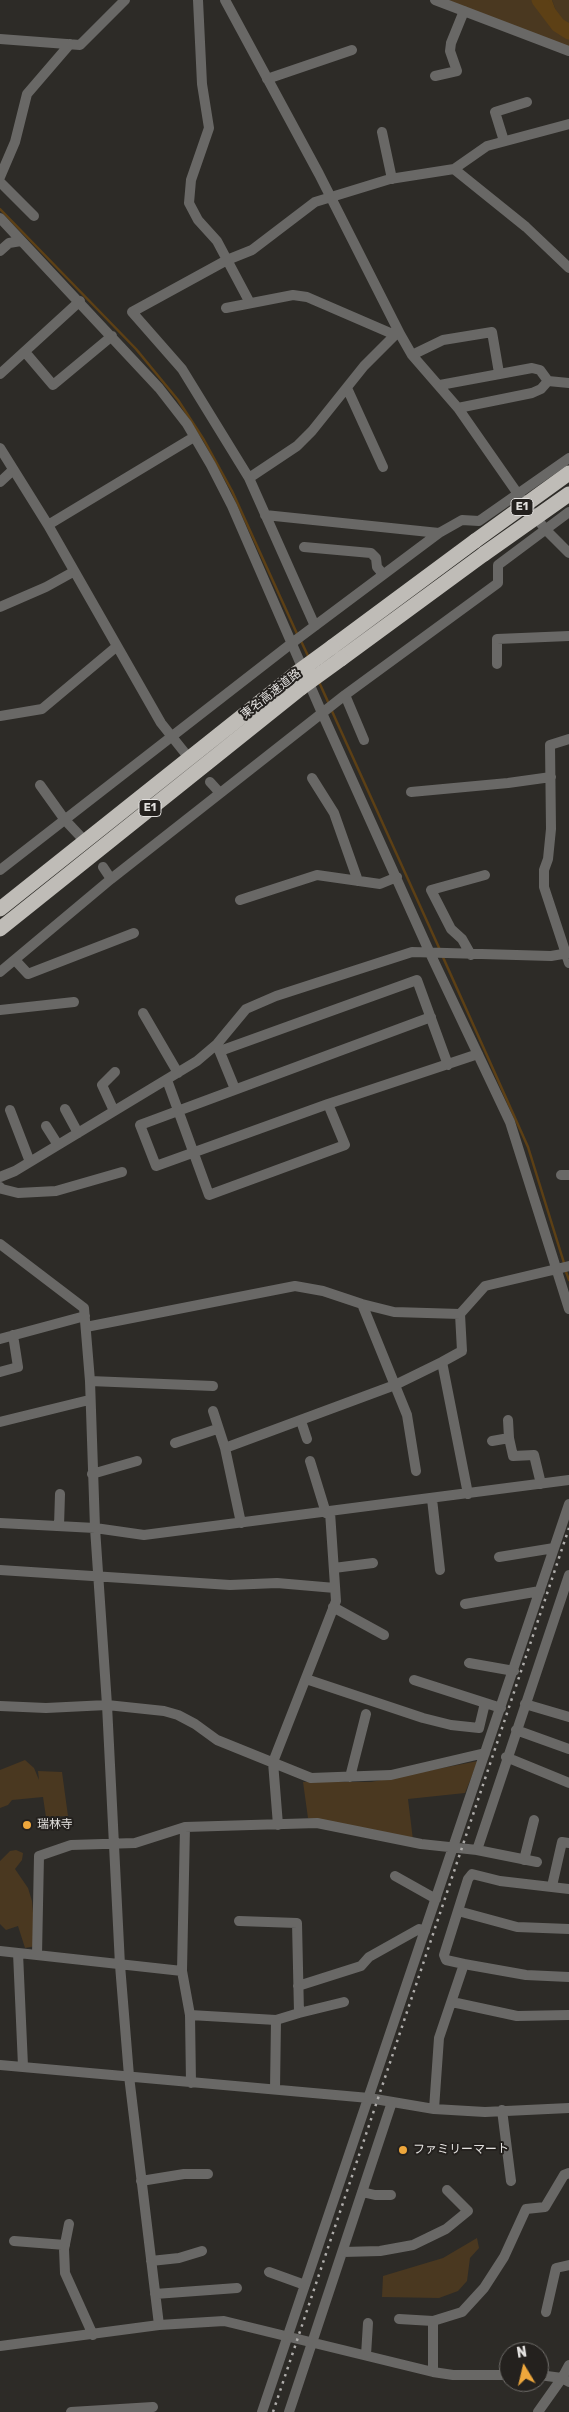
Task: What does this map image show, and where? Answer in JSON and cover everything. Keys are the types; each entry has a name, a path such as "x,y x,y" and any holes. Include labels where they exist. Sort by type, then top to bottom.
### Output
{"highway":[{"name":"東名高速道路","path":"0,930 302,688 337,653 476,541 569,473"},
{"name":"東名高速道路","path":"0,909 295,674 337,653 569,494"}],"street":[{"path":"0,39 80,45 125,0"},
{"path":"198,0 202,84 209,128 191,180 189,203 198,220 217,241 250,303"},
{"path":"224,0 330,196 397,335 458,408 545,529 569,553"},
{"path":"435,0 569,51"},
{"path":"435,76 457,70 450,51 451,42 464,11"},
{"path":"0,177 15,142 27,94 70,44"},
{"path":"267,79 352,50"},
{"path":"504,141 495,112 527,102"},
{"path":"315,626 249,478 182,369 132,312 227,260 252,250 315,202 392,179 454,169 487,146 569,124"},
{"path":"382,132 392,179"},
{"path":"454,169 526,227 569,268"},
{"path":"0,182 34,216"},
{"path":"0,218 159,388 194,437 232,506 429,951 510,1122 520,1148 569,1309"},
{"path":"0,251 9,243 20,241"},
{"path":"226,308 293,295 307,297 397,335"},
{"path":"0,374 80,302"},
{"path":"412,355 443,340 492,332 499,373"},
{"path":"249,478 297,446 312,431 364,366 397,335"},
{"path":"25,352 53,385 112,336"},
{"path":"440,385 532,368 540,370 548,381 569,384"},
{"path":"458,408 532,393 541,389 548,381"},
{"path":"347,388 383,467"},
{"path":"48,525 194,437"},
{"path":"0,448 48,525 170,737 185,752"},
{"path":"0,870 292,643 439,532 462,520 479,520 569,458"},
{"path":"0,482 13,470"},
{"path":"0,972 111,878 345,695 498,582 498,565 569,512"},
{"path":"265,515 439,532"},
{"path":"304,547 371,553 376,558 377,567 383,574"},
{"path":"0,607 46,587 74,572"},
{"path":"497,664 497,639 569,636"},
{"path":"0,716 42,709 116,646"},
{"path":"345,695 364,740"},
{"path":"218,1048 246,1009 257,1003 412,952 429,951 568,957 544,887 544,870 548,859 551,829 550,745 569,740"},
{"path":"411,792 508,784 551,777"},
{"path":"312,778 334,813 358,881"},
{"path":"210,782 220,793"},
{"path":"40,784 64,820 81,837"},
{"path":"103,867 111,878"},
{"path":"471,954 462,939 451,930 431,890 485,874"},
{"path":"240,900 317,875 380,884 396,877"},
{"path":"15,960 28,974 134,933"},
{"path":"0,1177 30,1162 218,1048 417,980 448,1065"},
{"path":"0,1010 74,1002"},
{"path":"143,1013 178,1073"},
{"path":"431,1018 140,1125 156,1166 328,1104 478,1054"},
{"path":"218,1048 235,1089"},
{"path":"114,1111 102,1085 115,1072"},
{"path":"167,1080 209,1195 345,1145 328,1104"},
{"path":"64,1109 78,1133"},
{"path":"10,1110 30,1162"},
{"path":"46,1126 58,1145"},
{"path":"0,1187 2,1190 18,1193 56,1191 122,1172"},
{"path":"0,1244 84,1308 90,1381 92,1474 107,1704 112,1845 120,1965 129,2076 159,2325"},
{"path":"225,1448 394,1385 442,1362 462,1351 460,1314 485,1286 569,1266"},
{"path":"86,1327 295,1286 323,1291 394,1312 460,1314"},
{"path":"362,1304 407,1414 416,1471"},
{"path":"0,1339 85,1316"},
{"path":"0,1372 18,1367 12,1335"},
{"path":"442,1362 468,1494"},
{"path":"90,1381 213,1386"},
{"path":"0,1422 89,1400"},
{"path":"213,1411 217,1429 225,1448 241,1523"},
{"path":"508,1420 513,1456 534,1455 541,1484"},
{"path":"300,1421 308,1439"},
{"path":"175,1443 217,1429"},
{"path":"492,1442 509,1438"},
{"path":"92,1474 137,1461"},
{"path":"278,1825 273,1762 336,1601 328,1512 310,1461"},
{"path":"0,1523 95,1528 144,1535 569,1480"},
{"path":"59,1526 60,1494"},
{"path":"432,1499 440,1570"},
{"path":"262,2412 569,1504"},
{"path":"499,1557 554,1548"},
{"path":"334,1568 373,1563"},
{"path":"0,1570 230,1585 277,1583 335,1588"},
{"path":"477,1850 506,1757 569,1575"},
{"path":"465,1604 540,1591"},
{"path":"333,1607 384,1635"},
{"path":"468,1663 514,1671"},
{"path":"306,1679 423,1718 479,1728 485,1703"},
{"path":"414,1680 501,1708"},
{"path":"0,1706 46,1708 107,1704 146,1708 178,1715 217,1740 311,1778 391,1775 485,1753"},
{"path":"525,1704 569,1717"},
{"path":"350,1777 366,1714"},
{"path":"516,1730 569,1749"},
{"path":"506,1757 569,1783"},
{"path":"524,1860 534,1820"},
{"path":"37,1955 39,1856 71,1846 135,1843 185,1827 323,1824 421,1844 454,1846 537,1862"},
{"path":"185,1827 182,1971 190,2015 191,2083"},
{"path":"552,1886 562,1842 569,1843"},
{"path":"569,1888 500,1881 472,1874 468,1878 444,1955 446,1960 526,1976 569,1977"},
{"path":"395,1876 436,1899"},
{"path":"458,1912 517,1927 569,1929"},
{"path":"239,1921 297,1924 299,2013"},
{"path":"298,1986 361,1966 369,1957 410,1934 419,1930 425,1931"},
{"path":"0,1951 182,1971"},
{"path":"18,1953 23,2066"},
{"path":"434,2109 439,2038 464,1964"},
{"path":"190,2015 276,2020 344,2002"},
{"path":"452,2002 517,2016 569,2015"},
{"path":"275,2089 276,2020"},
{"path":"0,2065 369,2098 434,2109 502,2110 569,2108"},
{"path":"289,2412 311,2341 343,2252 392,2102"},
{"path":"502,2110 510,2181"},
{"path":"399,2319 433,2321 462,2312 484,2288 504,2257 526,2209 545,2208 564,2175 569,2173"},
{"path":"141,2181 184,2174 208,2174"},
{"path":"343,2252 380,2251 412,2245 446,2229 468,2211 447,2190"},
{"path":"362,2192 375,2195 390,2195"},
{"path":"69,2224 65,2244 65,2273 93,2335"},
{"path":"14,2241 65,2244"},
{"path":"151,2261 179,2258 202,2250"},
{"path":"546,2312 556,2268 569,2265"},
{"path":"269,2272 305,2285"},
{"path":"155,2294 237,2288"},
{"path":"0,2346 159,2325 224,2321 433,2372 453,2375 499,2375"},
{"path":"433,2321 433,2372"},
{"path":"366,2355 368,2323"},
{"path":"538,2412 566,2380 569,2365"},
{"path":"549,2377 566,2380"},
{"path":"71,2412 134,2410 153,2407"}],"shaded area":[{"path":"436,0 533,0 552,17 557,14 552,0 569,0 569,47"},
{"path":"534,0 552,0 557,14 547,16"},
{"path":"25,1760 34,1768 39,1780 38,1771 62,1772 68,1816 46,1817 43,1797 12,1800 8,1805 0,1808 0,1770"},
{"path":"478,1761 465,1793 408,1799 413,1840 308,1818 303,1782 371,1782"},
{"path":"16,1850 23,1853 22,1860 15,1869 28,1888 32,1901 36,1946 25,1948 18,1926 6,1930 0,1924 0,1861 10,1851"},
{"path":"477,2238 479,2248 470,2258 467,2281 458,2291 439,2298 382,2297 383,2276 443,2258"}],"waterway":[{"path":"539,0 558,25 569,32"},
{"path":"0,209 136,349 178,400 204,440 232,491 298,636"},
{"path":"301,641 309,658"},
{"path":"319,682 329,704"},
{"path":"331,709 440,950"},
{"path":"442,955 528,1147 564,1263"},
{"path":"565,1269 569,1280"}],"railway":[{"path":"273,2412 569,1528"}],"place":[{"name":"瑞林寺","path":"27,1825"},
{"name":"ファミリーマート","path":"403,2150"}]}
